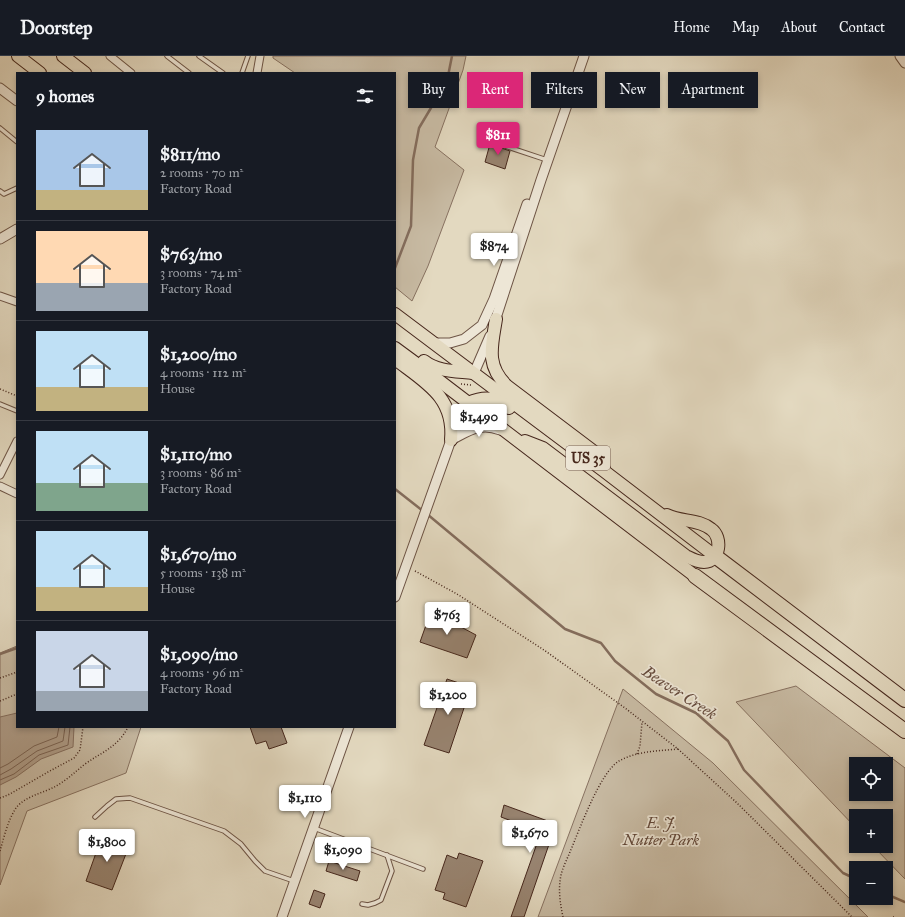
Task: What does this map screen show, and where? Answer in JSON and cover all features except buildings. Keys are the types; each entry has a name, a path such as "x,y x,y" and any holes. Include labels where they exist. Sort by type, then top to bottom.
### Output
{"highway":[{"path":"18,56 38,72"},
{"path":"62,56 84,72"},
{"name":"US 35","path":"396,319 474,373 604,470 905,700"},
{"path":"496,319 491,354 498,378 597,454 604,470"},
{"path":"396,341 435,368 444,371 474,373"},
{"name":"US 35","path":"396,349 695,576 905,731"},
{"path":"396,361 434,389 442,399 451,420 451,440"},
{"path":"468,403 477,399 486,398 496,400 504,404 673,532 700,544"},
{"path":"508,433 543,448 686,556 695,561 704,562 712,560 718,546 717,537 712,529 702,524 672,517 653,508"}],"street":[{"path":"110,56 129,72"},
{"path":"257,72 260,56"},
{"path":"474,373 488,343 541,180 584,56"},
{"path":"900,56 905,63"},
{"path":"0,88 16,101"},
{"path":"434,344 450,343 464,339 482,325 494,299 527,204 541,180"},
{"path":"0,239 16,230"},
{"path":"0,296 16,302"},
{"path":"396,594 451,440 468,403"},
{"path":"451,440 470,430 480,427 490,426 508,433"},
{"path":"0,475 16,443"},
{"path":"0,486 16,494"},
{"path":"282,917 349,728"}],"lane":[{"path":"167,56 188,72"},
{"path":"198,56 222,72"},
{"path":"242,72 248,56"},
{"path":"0,128 16,141"},
{"path":"490,141 548,160"},
{"path":"0,191 4,194 16,188"},
{"path":"0,404 16,411"},
{"path":"95,818 116,799 130,798 224,831 241,844 255,861 266,871 294,881"},
{"path":"313,827 423,868"},
{"path":"362,904 368,905 381,900 392,871 387,855"}],"path":[{"path":"457,383 471,385"},
{"path":"0,389 16,396"},
{"path":"415,571 457,594 502,622 586,680 678,749 737,803 852,917"},
{"path":"0,678 16,672"},
{"path":"0,701 16,694"},
{"path":"637,754 640,746 642,722"},
{"path":"0,798 74,758 80,750 83,728"},
{"path":"0,851 4,836 16,808 31,797 55,787 66,780 85,764 117,743 124,736 128,728"},
{"path":"563,917 559,895 561,875 580,827 599,787 608,772 617,762 637,754 678,749"}],"green space":[{"path":"273,56 466,56 459,81 459,72 408,72 408,108 449,108 435,147 464,170 428,266 412,301 396,288 396,72 294,72 273,58"},
{"path":"16,646 16,728 141,728 126,773 27,811 0,885 0,653"},
{"path":"796,686 890,757 849,757 849,801 893,801 893,759 905,768 905,879 893,867 893,861 888,861 880,853 893,853 893,809 849,809 849,821 736,702"},
{"name":"E. J. Nutter Park","path":"623,689 713,763 849,898 849,905 856,905 868,917 538,917"}],"water":[{"path":"16,713 16,728 74,728 73,747 41,759 16,777 0,785 0,717"}],"waterway":[{"name":"Beaver Creek","path":"396,265 411,226 413,160 419,128 447,81 452,56"},
{"name":"Beaver Creek","path":"396,490 423,511"},
{"name":"Beaver Creek","path":"427,514 565,629 601,643 615,661 656,694 696,713 728,741 744,770 843,873 849,876"},
{"name":"Beaver Creek","path":"0,654 16,648"},
{"name":"Beaver Creek","path":"893,897 905,902"}]}
